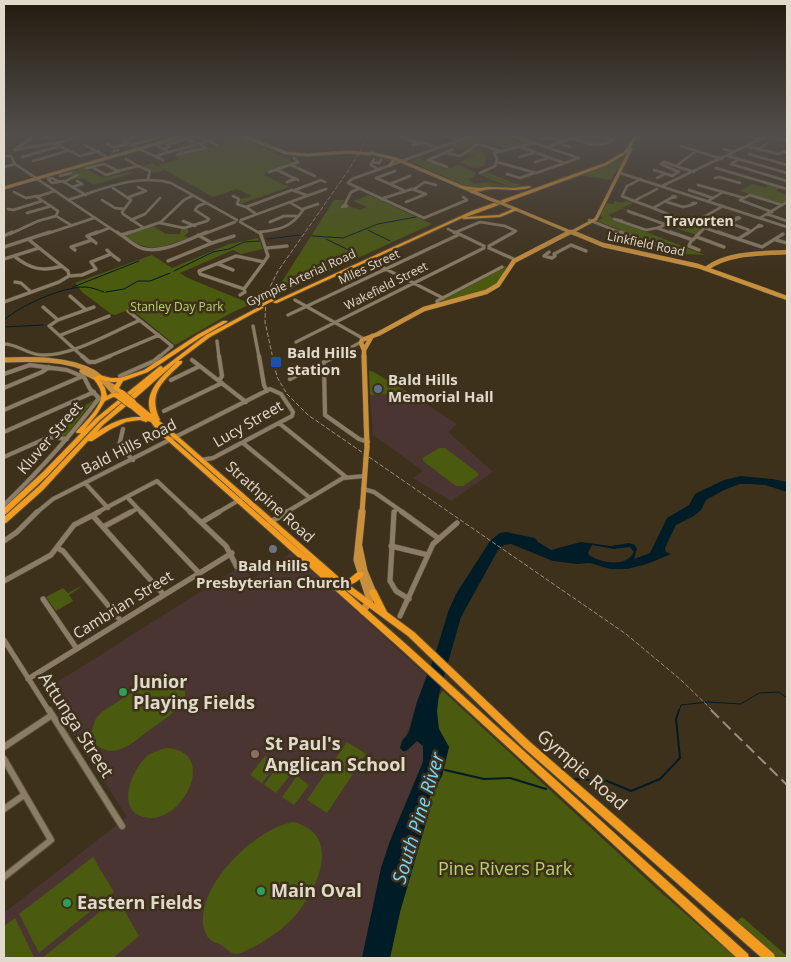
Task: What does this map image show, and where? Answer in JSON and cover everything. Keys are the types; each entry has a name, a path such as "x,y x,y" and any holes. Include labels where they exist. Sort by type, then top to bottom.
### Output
{"highway":[{"name":"Gympie Arterial Road","path":"4,521 62,467 101,424 185,353 213,333 274,300 466,212 550,181"},
{"name":"Gympie Arterial Road","path":"274,300 495,203 558,181"},
{"path":"462,187 475,192 493,186 516,190 539,185"},
{"path":"475,192 485,188 497,187 505,190 505,194 497,199"},
{"path":"450,222 468,217 500,216 515,210 521,212"},
{"name":"Gympie Arterial Road","path":"4,512 33,486 117,402 187,346 225,322 260,307"},
{"path":"103,400 104,391 99,378 113,380 150,369 206,332 225,322"},
{"path":"156,423 151,407 154,390 163,379 213,333"},
{"path":"60,457 103,400 118,392 120,378"},
{"name":"Strathpine Road","path":"118,392 208,466 242,499"},
{"path":"133,418 134,405 146,403 151,399"},
{"path":"62,467 99,433 112,425 133,418 143,418 156,423"},
{"name":"Strathpine Road","path":"174,438 364,612"},
{"name":"Strathpine Road","path":"269,523 341,583 371,605"},
{"path":"341,583 350,582 360,574"},
{"path":"374,592 385,615"},
{"name":"Gympie Road","path":"371,605 415,638 526,745 770,958"},
{"name":"Gympie Road","path":"364,612 744,958"}],"main road":[{"path":"4,188 33,181"},
{"name":"Linkfield Road","path":"448,181 462,187"},
{"name":"Linkfield Road","path":"449,181 515,210 614,246 710,267 787,298"},
{"path":"538,248 591,221 616,181"},
{"name":"Linkfield Road","path":"475,192 490,199"},
{"name":"Linkfield Road","path":"521,212 564,228"},
{"path":"562,235 564,228"},
{"path":"371,605 356,557 359,546 368,443 364,342 423,310 493,289 501,283 507,267 516,260 573,231"},
{"name":"Linkfield Road","path":"573,231 616,249 710,267 787,298"},
{"path":"710,267 731,258 787,252"},
{"path":"4,362 58,366 78,370 99,378"},
{"name":"Strathpine Road","path":"99,378 118,392"},
{"path":"359,546 364,571 374,592 375,601 364,612"}],"street":[{"path":"39,181 138,247 155,249 167,247 326,189"},
{"path":"58,181 64,181 86,195"},
{"path":"78,181 86,186"},
{"path":"68,200 132,181"},
{"path":"169,181 192,194 192,196 260,232 288,228 293,225 298,216 303,212 303,209"},
{"path":"287,182 293,181"},
{"path":"246,207 319,181"},
{"path":"350,181 348,184 424,218 467,200 462,197"},
{"path":"383,181 405,191"},
{"path":"390,184 398,181"},
{"path":"637,181 627,186 622,196 680,219"},
{"path":"647,181 787,227"},
{"path":"662,186 673,181"},
{"path":"730,181 738,184 744,181"},
{"path":"759,181 787,189"},
{"path":"383,200 414,189 425,182 437,186"},
{"path":"72,187 82,184"},
{"path":"698,185 744,198"},
{"path":"129,197 146,191 141,187"},
{"path":"113,188 129,197 131,202 124,209 123,214 144,228"},
{"path":"345,204 352,192 358,189"},
{"path":"406,202 426,194 414,189"},
{"path":"634,201 657,189"},
{"path":"14,192 26,198 54,190"},
{"path":"295,190 306,196"},
{"path":"690,190 714,198"},
{"path":"707,201 723,192"},
{"path":"37,196 58,211 56,216"},
{"path":"121,235 160,223 168,218 184,199 192,196"},
{"path":"234,196 239,199 237,204 246,207 256,214"},
{"path":"772,212 740,201 751,196 782,205"},
{"path":"131,220 145,214 160,198"},
{"path":"654,208 671,198"},
{"path":"102,200 115,208 124,209"},
{"path":"8,209 13,210 42,201"},
{"path":"289,202 303,209 318,204"},
{"path":"667,202 683,207 691,205"},
{"path":"760,218 787,202"},
{"path":"160,223 173,229 194,226 209,220 195,210 198,206 206,203"},
{"path":"27,214 50,206"},
{"path":"702,218 723,206"},
{"path":"635,214 664,224"},
{"path":"767,214 787,221"},
{"path":"4,236 38,221 56,216 71,225"},
{"path":"270,222 284,216 298,216"},
{"path":"622,221 646,230 691,216 702,218 708,223 691,241 689,246 704,253"},
{"path":"4,247 94,218"},
{"path":"185,220 194,226"},
{"path":"735,220 732,224 749,230"},
{"path":"591,221 676,253"},
{"name":"Miles Street","path":"288,315 386,269 478,222 504,226 516,231 486,247"},
{"path":"738,239 749,230 757,227"},
{"path":"96,243 87,236 109,228"},
{"path":"657,228 691,241"},
{"path":"705,228 762,247 787,232"},
{"path":"448,230 516,260"},
{"path":"260,232 267,248 268,258 248,286 237,288 198,273 203,269 236,256 264,262"},
{"path":"198,235 212,243"},
{"path":"168,261 234,236"},
{"path":"697,236 729,249"},
{"path":"28,239 68,270 69,276"},
{"path":"71,247 92,240"},
{"path":"776,240 787,244"},
{"path":"66,243 75,250"},
{"path":"549,252 544,256 552,258 555,256 554,254 570,245 586,251"},
{"path":"267,248 287,246"},
{"name":"Wakefield Street","path":"296,342 486,247"},
{"path":"4,259 39,248"},
{"path":"538,248 554,254"},
{"path":"108,250 119,260"},
{"path":"4,302 59,282 69,276 82,275 96,269 91,262 111,254"},
{"path":"14,256 27,267 39,270 62,266"},
{"path":"374,263 443,298"},
{"path":"218,264 234,270"},
{"path":"438,305 436,302 502,268"},
{"path":"16,282 31,292"},
{"path":"240,295 245,292 244,288"},
{"path":"70,296 85,309"},
{"path":"295,300 364,342"},
{"path":"94,306 58,320 49,326 57,334 61,335 72,348 91,362 159,334"},
{"path":"43,307 58,320"},
{"path":"120,378 154,361 172,346 159,334 138,321 137,318 128,312"},
{"path":"61,335 109,316"},
{"path":"4,344 41,355 58,353 138,321"},
{"path":"253,326 264,385 267,391"},
{"path":"164,411 220,382 222,376 218,341"},
{"path":"290,379 322,364 354,345 364,342"},
{"path":"192,360 246,402"},
{"path":"322,364 324,414 368,443"},
{"path":"4,374 23,366 49,367 82,376"},
{"path":"171,380 200,366"},
{"path":"4,388 42,372 49,367"},
{"path":"4,410 82,376"},
{"name":"Kluver Street","path":"4,506 6,500 30,482 98,401 99,397 82,376"},
{"name":"Bald Hills Road","path":"4,541 19,531 39,508 84,483 274,389"},
{"name":"Lucy Street","path":"201,460 213,458 292,416 293,413 279,391 274,389"},
{"path":"4,432 94,392"},
{"path":"279,423 346,476"},
{"path":"123,429 118,446 132,460"},
{"path":"4,457 48,437 68,439"},
{"path":"243,443 310,498"},
{"name":"Lucy Street","path":"208,466 213,458"},
{"path":"269,523 346,476 365,476"},
{"path":"4,581 51,555 72,527 157,481 202,522 232,553 237,567"},
{"path":"84,483 108,508"},
{"path":"363,489 374,492 438,538"},
{"path":"127,498 199,573"},
{"path":"202,522 242,499"},
{"path":"397,508 393,514 390,581 396,591 409,598"},
{"path":"103,527 137,509"},
{"path":"93,516 164,595"},
{"path":"400,616 438,538 457,523"},
{"path":"391,546 428,556"},
{"path":"57,548 63,551 121,621"},
{"name":"Cambrian Street","path":"28,679 232,553"},
{"path":"43,600 77,648"},
{"name":"Attunga Street","path":"4,640 122,826"},
{"path":"4,747 52,715"},
{"path":"4,759 51,840 4,877"},
{"path":"4,809 24,794"}],"shaded area":[{"path":"409,393 457,424 448,432 493,472 451,501 413,478 423,471 373,435 370,395"},
{"name":"St Paul's Anglican School","path":"291,553 299,563 301,562 320,578 426,675 406,736 408,750 417,741 423,746 423,761 381,868 362,958 4,958 4,913 127,817 45,690 241,566 253,578"}],"green space":[{"path":"88,181 107,181 94,185"},
{"path":"184,181 276,181 289,187 240,204 241,199 252,196 237,189 213,197"},
{"path":"454,181 470,181 474,184 488,182 510,187 495,181 509,181 522,186 513,188 495,185 478,188 467,187"},
{"path":"752,184 765,188 770,185 780,188 776,191 787,195 787,201 780,204 740,191"},
{"path":"369,195 432,224 277,295 274,294 334,200 345,200 340,207 342,208 349,206 360,210 367,207 353,201"},
{"path":"615,201 633,203 622,208 627,210 621,209 609,215 613,219 705,255 684,254 597,221 603,218 600,215 607,203 613,204"},
{"path":"688,217 696,217 707,223 696,235 667,225"},
{"path":"153,226 166,234 180,234 181,229 188,229 188,233 184,235 188,238 162,247 148,247 133,242 124,236"},
{"name":"Stanley Day Park","path":"258,238 263,249 241,254 233,250 180,273 251,304 231,313 175,345 131,309 115,315 111,314 82,292 75,283 152,255 172,268 229,244"},
{"path":"506,266 501,280 490,290 439,302 504,268"},
{"path":"369,371 372,371 409,393 370,395"},
{"path":"94,400 65,436 57,435 59,421"},
{"path":"439,448 445,448 478,473 478,476 463,486 456,486 423,461 423,458"},
{"path":"85,584 69,595 73,601 56,611 46,597 63,588 68,593"},
{"path":"161,675 176,677 183,685 185,693 183,701 178,708 122,749 109,751 96,745 91,733 96,718 153,678"},
{"name":"Pine Rivers Park","path":"443,691 656,888 736,958 390,958 400,912 429,812 427,802 442,776 449,747 436,721 438,699"},
{"path":"347,742 366,754 327,813 307,800"},
{"path":"166,748 182,752 190,760 193,772 190,785 184,798 174,809 162,816 149,818 138,815 128,801 128,792 135,772 146,757 153,752"},
{"path":"265,756 277,763 262,783 250,775"},
{"path":"279,765 292,773 276,793 264,785"},
{"path":"297,776 309,785 294,805 282,797"},
{"name":"Main Oval","path":"293,822 309,828 318,838 322,850 317,879 303,906 276,933 238,954 213,942 209,939 203,924 204,908 210,892 220,876 232,860 262,835"},
{"name":"Eastern Fields","path":"93,857 114,892 39,953 19,914"},
{"name":"Eastern Fields","path":"117,898 139,936 113,958 42,958"},
{"path":"742,917 787,958 776,958 736,922"},
{"path":"15,918 33,958 4,958 4,926"}],"water":[{"name":"South Pine River","path":"741,476 772,479 787,482 787,492 765,485 751,484 740,484 724,490 706,500 701,510 694,516 676,525 665,548 666,552 671,554 647,564 627,569 610,569 590,563 577,564 553,561 511,544 504,545 498,550 461,617 439,694 437,711 439,729 449,747 442,776 427,802 429,812 400,912 390,958 362,958 381,868 390,841 423,762 423,746 417,741 406,751 403,751 400,748 402,741 409,732 417,702 436,652 448,612 456,594 490,541 500,533 506,532 535,538 551,550 581,542 611,546 629,543 635,545 637,549 634,559 650,553 667,518 689,505 695,494 724,480","holes":["592,545 614,549 630,547 634,552 630,557 619,562 606,562 594,558 588,553"]}],"waterway":[{"path":"312,236 343,238 378,224 416,217"},
{"path":"368,230 390,241"},
{"path":"267,239 300,235"},
{"path":"326,239 357,254"},
{"path":"174,271 213,252 229,249 244,242 259,241"},
{"path":"73,287 139,261"},
{"path":"106,292 124,289 138,281 150,281 170,273"},
{"path":"4,320 31,303 54,293 85,287 104,292"},
{"path":"4,327 43,325"},
{"path":"679,711 681,705 708,702 741,704 759,693 779,692 787,698"},
{"path":"571,779 607,781 631,791 660,779 680,758 676,719 679,710"},
{"path":"445,770 484,779 510,778 546,789"}],"railway":[{"path":"341,181 278,271 266,295 265,322 277,377 287,394 308,415 626,634 681,680 713,711"},
{"path":"711,710 787,785"}],"place":[{"name":"Bald Hills station","path":"276,362"},
{"name":"Bald Hills Memorial Hall","path":"378,389"},
{"name":"Bald Hills Presbyterian Church","path":"273,549"},
{"name":"Junior Playing Fields","path":"123,692"},
{"name":"St Paul's Anglican School","path":"255,754"},
{"name":"Main Oval","path":"261,891"},
{"name":"Eastern Fields","path":"67,903"}],"district":[{"name":"Travorten","path":"699,221"}]}
